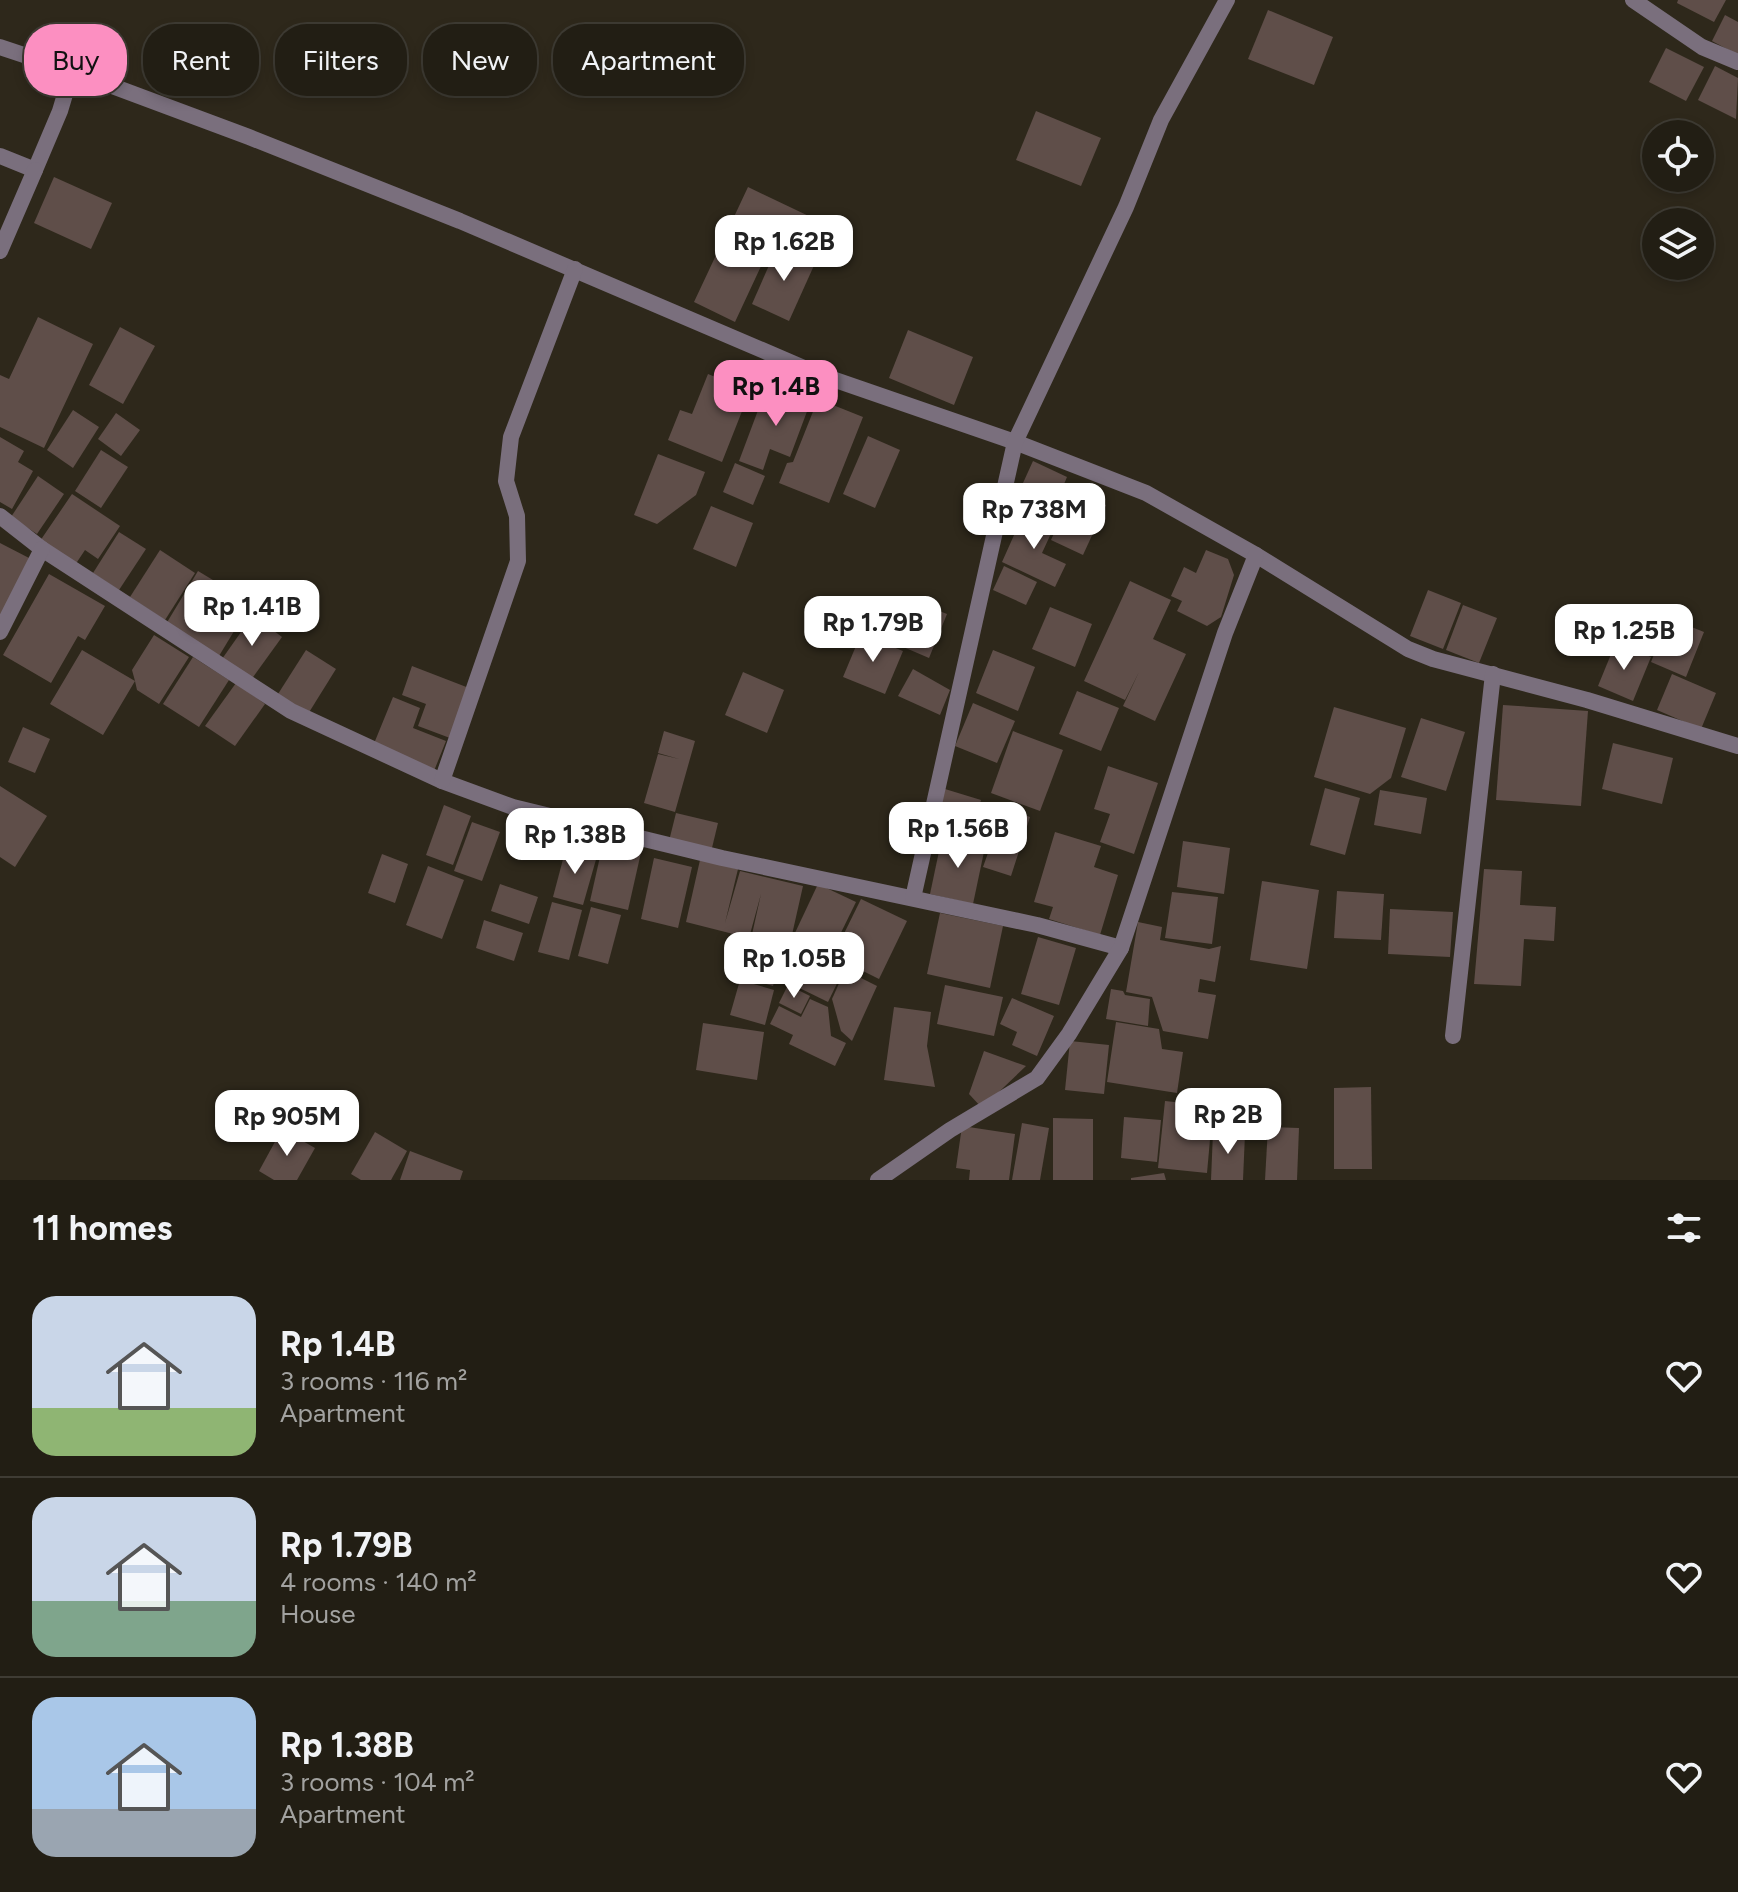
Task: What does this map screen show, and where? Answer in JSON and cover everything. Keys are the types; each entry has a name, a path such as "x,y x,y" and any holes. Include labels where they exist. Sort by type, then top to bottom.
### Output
{"street":[{"path":"913,898 1015,442 1126,207 1161,120 1227,0"},
{"path":"1633,0 1702,47 1738,62"},
{"path":"0,47 24,55"},
{"path":"127,92 575,269 818,374 1015,442 1146,493 1256,555 1408,649 1433,659 1738,746"},
{"path":"0,251 64,96"},
{"path":"0,156 35,170"},
{"path":"442,781 518,561 517,516 506,481 511,437 575,269"},
{"path":"0,516 42,549 291,711 442,781 513,807 722,858 1037,925 1121,948"},
{"path":"0,632 42,549"},
{"path":"878,1180 950,1130 1037,1078 1069,1034 1121,948 1225,633 1256,555"},
{"path":"1453,1036 1493,674"}],"building":[{"path":"1678,0 1726,0 1714,22 1677,3"},
{"path":"1268,10 1333,37 1314,85 1248,59"},
{"path":"1725,15 1738,22 1738,55 1712,41"},
{"path":"1666,48 1704,67 1686,101 1649,82"},
{"path":"1715,66 1738,78 1736,119 1698,100"},
{"path":"1036,111 1101,138 1081,186 1016,160"},
{"path":"54,177 112,203 91,249 34,223"},
{"path":"748,187 815,219 801,248 775,236 735,322 694,302"},
{"path":"778,245 816,261 789,321 752,304"},
{"path":"38,317 93,344 44,448 0,427 0,375 9,379"},
{"path":"120,327 155,346 123,404 89,385"},
{"path":"908,330 973,357 954,405 889,378"},
{"path":"708,374 750,391 722,462 668,440 680,410 692,414"},
{"path":"786,389 812,398 790,457 770,449 763,470 739,461 760,405"},
{"path":"818,399 863,417 829,503 779,483 787,463 793,462"},
{"path":"73,410 99,427 73,468 47,450"},
{"path":"116,413 140,430 121,456 98,439"},
{"path":"868,436 900,450 875,508 843,494"},
{"path":"0,437 24,451 18,462 33,471 12,509 0,502"},
{"path":"101,450 128,467 101,508 75,491"},
{"path":"658,454 705,472 696,495 657,524 634,515"},
{"path":"1033,461 1067,477 1053,510 1018,494"},
{"path":"735,463 765,476 753,505 723,492"},
{"path":"38,476 64,494 37,534 11,517"},
{"path":"1073,491 1106,505 1083,555 1051,540"},
{"path":"72,494 120,526 98,559 85,550 75,565 40,541"},
{"path":"711,506 753,523 736,567 693,549"},
{"path":"1024,513 1054,527 1042,553 1066,564 1055,587 1002,562"},
{"path":"119,532 146,549 119,590 93,573"},
{"path":"0,543 31,559 0,619"},
{"path":"160,550 195,573 165,620 130,597"},
{"path":"1206,550 1228,559 1234,575 1221,617 1207,626 1177,611 1182,601 1171,596 1184,567 1196,573"},
{"path":"1004,566 1037,582 1026,605 993,590"},
{"path":"198,571 251,603 219,656 166,624"},
{"path":"49,574 105,606 85,640 78,636 51,683 3,655"},
{"path":"1130,581 1171,600 1153,639 1186,654 1155,721 1123,706 1139,672 1125,700 1084,681"},
{"path":"1428,590 1461,603 1443,649 1410,636"},
{"path":"904,597 947,614 929,658 887,640"},
{"path":"869,603 892,612 882,638 858,628"},
{"path":"1463,605 1497,618 1479,663 1446,650"},
{"path":"1050,607 1092,624 1075,667 1032,649"},
{"path":"253,615 282,637 251,680 222,659"},
{"path":"1669,618 1704,632 1686,677 1651,662"},
{"path":"861,634 903,651 885,694 843,677"},
{"path":"154,635 189,657 159,704 137,690 132,670"},
{"path":"1616,642 1651,657 1633,701 1598,686"},
{"path":"82,650 135,681 103,735 50,704"},
{"path":"306,650 336,669 308,714 278,694"},
{"path":"993,650 1035,667 1018,711 976,693"},
{"path":"193,657 229,680 199,727 163,704"},
{"path":"412,666 469,688 450,738 418,726 426,704 402,695"},
{"path":"913,669 950,690 940,715 898,696"},
{"path":"743,672 784,690 767,733 725,715"},
{"path":"1672,674 1716,693 1701,729 1657,710"},
{"path":"236,683 265,704 235,746 205,726"},
{"path":"1077,691 1119,708 1101,751 1059,734"},
{"path":"393,697 420,708 413,728 446,741 434,771 373,746"},
{"path":"973,703 1015,721 997,763 955,746"},
{"path":"1503,705 1588,711 1581,806 1496,800"},
{"path":"1334,707 1406,728 1391,778 1370,794 1314,777"},
{"path":"1421,718 1465,732 1446,791 1401,777"},
{"path":"23,727 50,739 35,773 8,762"},
{"path":"664,731 695,741 675,812 644,803 658,754 679,759 658,753"},
{"path":"1013,731 1063,750 1040,811 991,793"},
{"path":"1613,743 1673,758 1662,804 1602,789"},
{"path":"1108,766 1158,783 1134,854 1100,842 1110,814 1094,809"},
{"path":"0,786 47,816 15,867 0,857"},
{"path":"1325,788 1360,798 1345,855 1310,845"},
{"path":"945,789 981,800 971,835 934,824"},
{"path":"1380,790 1427,798 1421,834 1374,825"},
{"path":"987,802 1030,817 1011,876 983,867 993,839 976,833"},
{"path":"444,805 471,816 453,865 426,855"},
{"path":"676,813 718,823 711,852 669,841"},
{"path":"472,822 500,832 482,881 454,871"},
{"path":"1055,832 1101,846 1094,867 1118,875 1100,935 1049,919 1053,907 1034,902"},
{"path":"942,837 985,847 973,904 930,894"},
{"path":"604,839 642,848 628,910 590,901"},
{"path":"1183,841 1230,848 1224,894 1177,887"},
{"path":"566,848 597,856 583,905 553,897"},
{"path":"382,854 408,864 395,903 368,893"},
{"path":"654,858 692,867 678,928 641,919"},
{"path":"700,860 738,869 725,923 740,871 803,886 789,948 751,939 761,894 749,938 686,922"},
{"path":"428,866 464,880 442,939 406,925"},
{"path":"1484,869 1522,871 1520,905 1556,907 1554,941 1524,939 1521,986 1474,984"},
{"path":"1262,881 1319,890 1307,969 1250,960"},
{"path":"500,884 538,897 529,924 491,911"},
{"path":"818,884 856,902 831,953 794,935"},
{"path":"1337,891 1384,894 1381,940 1334,938"},
{"path":"1172,892 1218,897 1212,944 1165,938"},
{"path":"861,899 907,921 879,979 833,956"},
{"path":"552,902 582,910 569,960 538,952"},
{"path":"591,907 621,915 608,964 578,956"},
{"path":"1390,909 1453,912 1450,957 1388,954"},
{"path":"940,913 1003,926 990,988 927,974"},
{"path":"484,920 523,933 514,961 476,948"},
{"path":"1138,922 1162,927 1160,940 1209,949 1221,946 1215,982 1200,979 1198,992 1216,995 1208,1039 1163,1031 1152,997 1126,992"},
{"path":"1038,937 1076,948 1059,1005 1021,994"},
{"path":"795,940 846,965 828,1002 777,977"},
{"path":"740,942 782,954 773,986 730,973"},
{"path":"845,970 877,986 852,1041 841,1031 832,999"},
{"path":"740,980 774,990 765,1025 730,1015"},
{"path":"788,985 810,996 801,1014 779,1003"},
{"path":"945,985 1003,997 994,1036 937,1024"},
{"path":"1111,989 1150,999 1148,1026 1106,1019"},
{"path":"1012,998 1054,1016 1037,1056 1012,1045 1017,1032 1000,1024"},
{"path":"810,999 828,1007 831,1036 846,1043 835,1066 789,1044 793,1035 770,1024 779,1006 801,1017"},
{"path":"894,1007 931,1012 927,1046 935,1087 884,1080"},
{"path":"1116,1022 1159,1029 1162,1049 1183,1052 1177,1093 1107,1082"},
{"path":"703,1023 764,1032 757,1080 696,1070"},
{"path":"1070,1041 1109,1045 1104,1094 1065,1090"},
{"path":"984,1051 1026,1066 982,1108 969,1094"},
{"path":"1371,1087 1372,1169 1334,1169 1334,1088"},
{"path":"1165,1101 1213,1106 1207,1173 1158,1168"},
{"path":"1124,1117 1161,1120 1157,1162 1121,1158"},
{"path":"1053,1118 1093,1119 1093,1180 1053,1180"},
{"path":"1022,1123 1049,1128 1040,1180 1012,1180"},
{"path":"962,1126 1015,1134 1009,1180 969,1180 970,1170 956,1168"},
{"path":"1268,1127 1299,1128 1297,1180 1265,1180"},
{"path":"282,1129 315,1148 297,1180 274,1180 259,1171"},
{"path":"375,1132 407,1151 391,1180 361,1180 351,1174"},
{"path":"1213,1132 1245,1134 1243,1180 1211,1180"},
{"path":"410,1151 463,1171 460,1180 400,1180"},
{"path":"1164,1173 1166,1180 1131,1180 1131,1178"}]}
